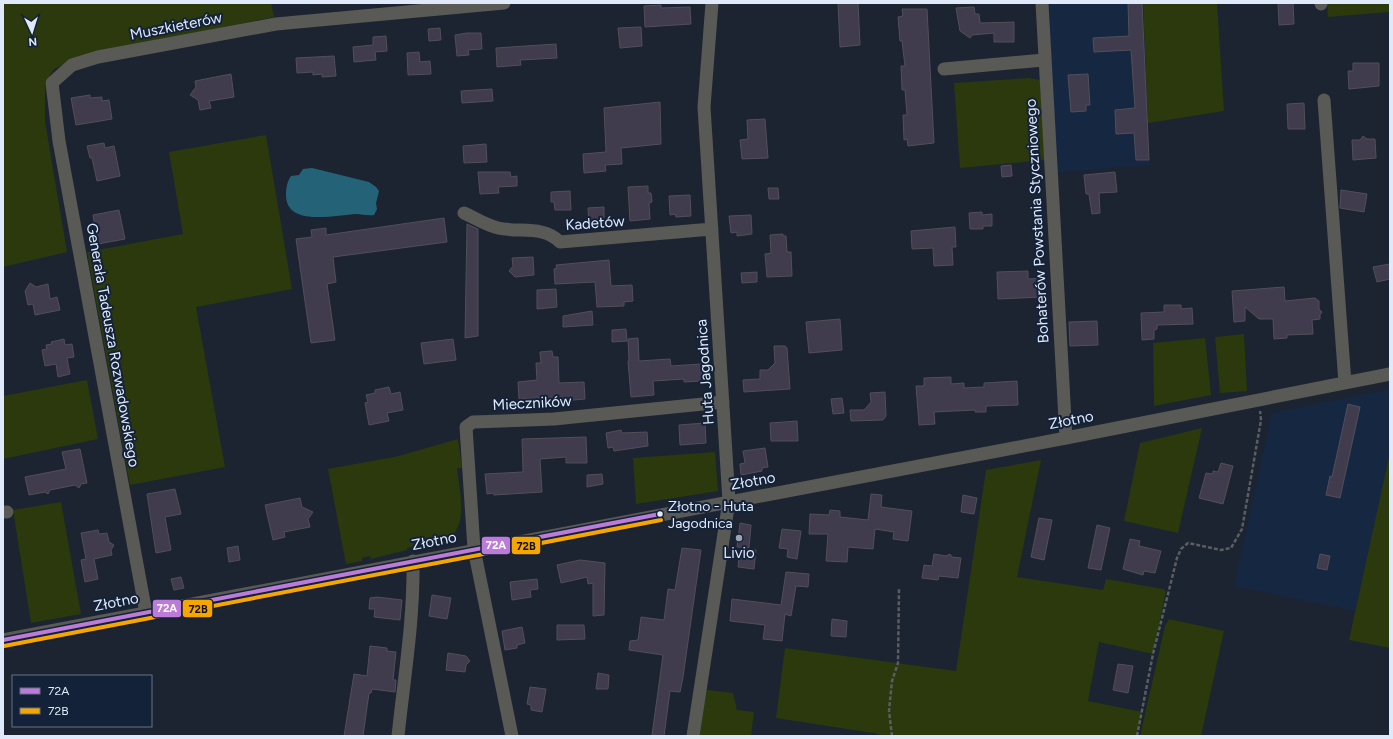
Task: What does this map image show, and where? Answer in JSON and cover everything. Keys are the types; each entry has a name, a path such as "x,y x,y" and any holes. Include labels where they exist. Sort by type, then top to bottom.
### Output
{"street":[{"name":"Muszkieterów","path":"52,83 72,65 98,57 276,24 504,3"},
{"name":"Huta Jagodnica","path":"694,736 728,501 704,107 712,3"},
{"name":"Bohaterów Powstania Styczniowego","path":"1042,3 1066,438"},
{"path":"944,69 1044,60"},
{"name":"Generała Tadeusza Rozwadowskiego","path":"52,83 59,141 146,613"},
{"path":"1324,100 1345,383"},
{"name":"Kadetów","path":"464,213 498,228 541,232 552,235 560,242 712,229"},
{"name":"Złotno","path":"3,640 474,549 1066,438 1390,374"},
{"name":"Mieczników","path":"474,549 465,431 469,424 581,416 645,408 723,402"},
{"path":"474,549 512,736"},
{"path":"398,736 405,682 413,584 413,561"}],"path":[{"path":"1138,736 1154,654 1181,549 1188,544 1221,550 1231,548 1242,529 1260,420 1257,400"},
{"path":"892,736 889,711 892,681 898,663 899,588"}],"shaded area":[{"path":"1049,3 1143,3 1150,165 1053,173"},
{"path":"312,168 369,182 376,187 379,191 376,203 377,209 374,215 356,214 314,217 303,216 295,212 288,206 286,196 289,181 291,176 299,175 303,169"},
{"path":"1390,389 1390,452 1356,611 1234,586 1272,413"}],"green space":[{"path":"3,3 271,3 274,17 85,55 54,69 45,83 45,121 67,252 3,267"},
{"path":"1143,3 1217,3 1224,111 1148,123"},
{"path":"1327,3 1390,3 1390,12 1328,17"},
{"path":"1029,78 1040,80 1045,160 960,168 954,83"},
{"path":"266,135 292,289 196,307 225,467 130,485 87,252 183,234 169,152"},
{"path":"1244,334 1247,391 1220,393 1215,337"},
{"path":"1205,338 1211,395 1154,406 1153,343"},
{"path":"87,380 98,439 3,459 3,396"},
{"path":"1202,428 1178,533 1124,521 1140,443"},
{"path":"458,439 462,468 457,468 461,509 457,528 452,536 443,541 407,548 407,550 371,559 370,556 362,558 362,561 346,564 328,469 399,456"},
{"path":"715,452 718,491 636,504 633,458"},
{"path":"1390,452 1390,648 1349,640"},
{"path":"1041,460 1017,577 1103,590 1106,579 1163,589 1166,591 1153,654 1099,642 1088,701 1142,712 1137,736 879,736 879,734 776,718 785,648 956,671 986,470"},
{"path":"61,502 81,614 31,623 13,510"},
{"path":"1169,619 1224,631 1201,736 1140,736 1165,626"},
{"path":"700,689 733,693 737,710 754,712 751,736 693,736"}],"building":[{"path":"838,3 858,3 860,45 840,47"},
{"path":"1128,3 1142,3 1149,160 1136,160 1134,133 1116,134 1115,110 1135,108 1131,50 1094,52 1093,38 1129,36"},
{"path":"1278,3 1293,3 1294,24 1279,25"},
{"path":"661,5 661,8 690,7 691,24 645,27 644,6"},
{"path":"974,7 975,14 979,14 980,23 1014,22 1014,42 994,42 994,33 972,35 970,38 960,31 956,8"},
{"path":"902,9 927,9 934,143 908,146 907,139 904,140 903,115 907,115 905,90 902,90 901,66 905,66 902,41 900,41 898,17 903,16"},
{"path":"641,27 642,46 620,48 618,28"},
{"path":"440,28 441,40 429,41 428,29"},
{"path":"481,33 482,49 468,50 469,55 457,56 455,35"},
{"path":"386,36 387,51 375,52 376,60 354,62 353,47 373,45 373,37"},
{"path":"556,44 557,58 520,60 521,65 497,67 496,48"},
{"path":"419,52 420,62 430,61 431,74 408,75 407,53"},
{"path":"334,56 336,76 322,77 322,74 313,75 313,72 297,73 296,58"},
{"path":"1353,63 1379,63 1379,86 1349,89 1348,71 1353,71"},
{"path":"231,74 234,97 209,101 211,108 200,110 198,100 190,95 196,87 195,81"},
{"path":"1088,74 1090,105 1086,105 1086,111 1071,112 1068,75"},
{"path":"492,89 493,101 462,103 461,91"},
{"path":"90,95 90,98 102,97 102,101 109,100 112,119 76,125 71,98"},
{"path":"660,102 661,144 621,148 622,164 605,165 606,171 584,173 583,154 606,152 604,108"},
{"path":"1304,103 1305,129 1288,129 1287,104"},
{"path":"765,119 768,158 742,159 740,140 748,139 747,120"},
{"path":"1363,136 1367,139 1375,139 1376,158 1353,160 1352,140 1360,140"},
{"path":"104,143 105,148 114,146 120,176 97,181 92,158 90,158 87,146"},
{"path":"486,144 487,162 464,163 463,146"},
{"path":"1011,165 1012,176 1002,177 1001,166"},
{"path":"478,172 510,172 511,177 517,176 517,186 498,187 499,193 480,194"},
{"path":"1115,172 1117,192 1099,193 1100,213 1092,214 1089,194 1086,194 1084,175"},
{"path":"648,186 648,193 651,193 652,202 649,203 650,219 630,221 628,187"},
{"path":"768,188 778,188 779,199 769,199"},
{"path":"1341,190 1367,194 1364,212 1340,208"},
{"path":"570,191 571,210 555,210 554,202 551,202 551,192"},
{"path":"690,195 691,216 676,217 675,214 670,215 669,196"},
{"path":"604,207 604,225 589,226 588,208"},
{"path":"119,210 125,239 98,244 93,215"},
{"path":"982,212 982,215 992,214 992,226 983,226 983,229 970,229 969,213"},
{"path":"751,215 752,234 737,236 737,232 731,233 729,216"},
{"path":"444,218 447,242 333,257 336,282 327,284 335,340 311,343 296,239 312,237 311,230 326,228 326,235"},
{"path":"467,224 478,229 478,336 465,338"},
{"path":"955,227 956,247 952,247 953,265 934,266 933,248 912,249 911,231"},
{"path":"783,234 783,236 786,236 787,252 791,252 792,276 767,277 765,254 771,253 770,235"},
{"path":"533,257 534,275 515,277 509,271 513,266 512,258"},
{"path":"609,260 611,286 632,285 633,301 624,302 624,306 597,307 595,282 555,284 554,269 557,268 556,265"},
{"path":"1390,264 1390,279 1377,282 1373,267"},
{"path":"1028,271 1028,279 1042,278 1043,297 998,299 997,272"},
{"path":"757,272 757,282 742,283 741,273"},
{"path":"30,283 36,287 48,284 50,299 57,297 60,310 35,315 33,304 28,305 25,291"},
{"path":"1284,287 1285,301 1315,298 1319,301 1319,309 1322,312 1320,319 1312,320 1313,334 1287,335 1287,338 1274,339 1273,319 1259,319 1245,307 1245,321 1234,322 1232,291"},
{"path":"556,289 557,307 537,309 537,290"},
{"path":"1164,305 1181,305 1181,309 1192,308 1193,324 1157,325 1157,329 1154,330 1154,339 1142,340 1141,313 1164,312"},
{"path":"592,311 593,325 563,327 563,316"},
{"path":"840,319 842,350 809,353 806,322"},
{"path":"1097,321 1098,345 1070,346 1069,322"},
{"path":"626,329 627,341 612,342 612,330"},
{"path":"638,338 639,361 670,359 671,366 701,364 702,381 684,382 684,379 653,381 654,395 631,397 628,339"},
{"path":"64,339 65,345 72,344 74,357 67,358 70,374 58,377 56,364 45,366 42,350 47,349 46,345 52,344 51,342"},
{"path":"453,339 456,360 424,364 421,343"},
{"path":"774,346 785,346 787,348 790,389 744,392 743,380 760,379 760,370 768,370 775,363"},
{"path":"552,351 553,357 558,357 559,383 584,382 585,399 562,401 561,397 519,399 518,382 537,380 536,363 541,363 540,352"},
{"path":"951,377 951,384 964,383 964,388 984,387 984,383 1017,381 1018,405 986,406 986,412 975,412 975,410 934,412 935,424 919,425 916,386 924,386 924,378"},
{"path":"389,387 391,394 400,392 403,410 387,413 389,421 369,425 365,403 368,402 366,395 375,393 375,390"},
{"path":"885,392 886,416 883,420 851,421 850,410 864,410 871,402 870,393"},
{"path":"842,398 844,413 833,414 831,399"},
{"path":"1348,404 1360,407 1340,498 1326,495 1330,476 1332,477"},
{"path":"797,421 798,441 771,441 770,423"},
{"path":"705,423 706,443 680,445 679,425"},
{"path":"621,430 622,433 647,432 648,446 614,451 613,447 608,448 606,433"},
{"path":"586,437 587,463 566,463 566,457 540,459 542,492 494,495 493,493 487,494 485,474 523,472 522,439"},
{"path":"765,448 768,467 762,468 762,471 741,475 740,464 745,463 743,451"},
{"path":"80,449 87,483 81,484 79,488 75,485 50,490 48,494 45,492 29,495 25,477 66,469 62,452"},
{"path":"1221,463 1233,466 1223,504 1199,498 1206,473 1213,474 1213,471 1218,472"},
{"path":"602,474 603,484 587,487 587,475"},
{"path":"175,489 181,514 165,517 171,550 156,553 147,494"},
{"path":"871,494 882,495 881,507 912,511 908,541 893,539 894,532 875,529 873,549 848,547 847,562 826,561 828,534 809,534 810,514 829,515 830,510 840,511 840,517 868,520"},
{"path":"963,495 977,498 974,514 961,512"},
{"path":"300,498 302,507 313,512 308,519 310,527 284,532 285,537 273,540 265,505"},
{"path":"1039,518 1052,520 1044,560 1031,557"},
{"path":"740,523 751,525 749,548 737,547"},
{"path":"1097,525 1110,528 1101,570 1088,568"},
{"path":"782,529 801,531 797,559 787,557 788,549 779,548"},
{"path":"98,530 99,534 107,533 109,542 114,545 111,550 112,555 94,559 98,579 85,582 81,560 86,559 81,533"},
{"path":"1130,539 1140,541 1139,546 1161,551 1155,573 1144,571 1143,575 1123,569"},
{"path":"238,546 240,560 229,562 227,548"},
{"path":"682,548 701,550 683,677 680,692 670,691 664,736 652,735 663,655 629,650 630,641 638,640 641,617 664,620 668,589 675,590"},
{"path":"740,549 756,550 754,569 738,567"},
{"path":"934,554 946,556 950,554 952,557 961,558 958,578 939,576 938,580 922,578 924,565 932,566"},
{"path":"1320,554 1330,556 1327,570 1317,568"},
{"path":"580,560 605,563 604,615 593,616 593,583 588,584 587,577 561,583 557,565"},
{"path":"786,572 809,574 808,587 796,586 791,616 785,614 782,641 763,639 765,625 730,621 732,599 781,605"},
{"path":"181,577 184,588 174,590 171,579"},
{"path":"537,579 538,589 530,590 531,597 512,600 510,582"},
{"path":"432,595 451,598 447,619 429,616"},
{"path":"377,597 402,600 400,620 374,617 375,609 369,609 370,598"},
{"path":"832,619 847,621 846,637 831,636"},
{"path":"557,625 584,625 585,639 557,640"},
{"path":"522,627 525,643 517,645 517,648 505,650 502,631"},
{"path":"370,646 387,648 387,651 396,652 393,680 396,680 395,692 372,689 371,693 369,693 363,736 344,736 354,674 367,676"},
{"path":"448,653 466,656 470,661 466,665 465,672 446,670"},
{"path":"1118,664 1133,666 1128,693 1113,690"},
{"path":"598,673 609,675 608,689 596,689"},
{"path":"530,687 546,689 542,712 531,710 531,705 527,704"}],"transit line":[{"name":"72A","path":"3,640 660,514"},
{"name":"72B","path":"4,646 661,520"}],"place":[{"name":"Złotno - Huta Jagodnica","path":"660,514"},
{"name":"Livio","path":"739,538"}]}
